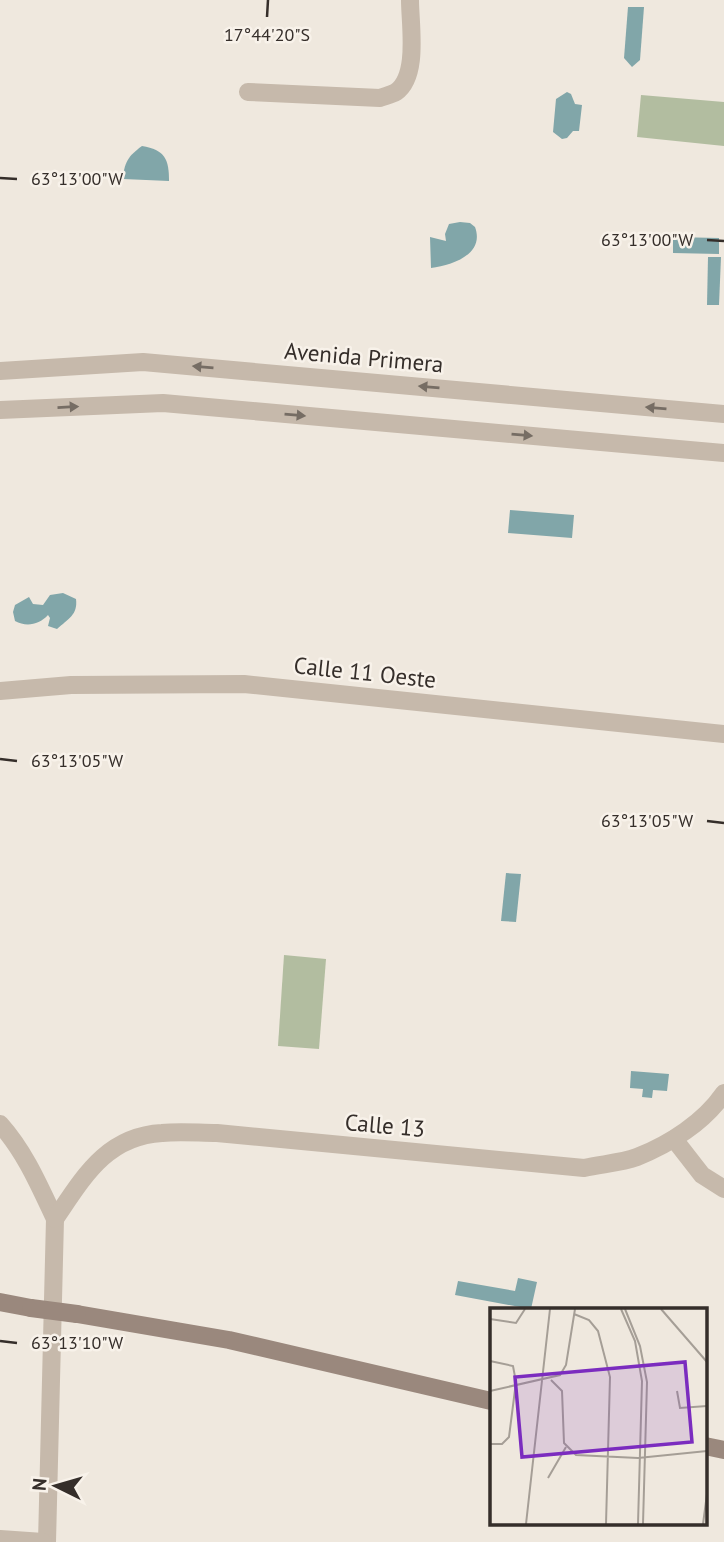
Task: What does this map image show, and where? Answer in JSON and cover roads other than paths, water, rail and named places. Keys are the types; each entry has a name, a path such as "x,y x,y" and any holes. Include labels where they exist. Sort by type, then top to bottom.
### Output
{"main road":[{"path":"0,1302 229,1340 490,1401"},
{"path":"706,1446 724,1450"}],"street":[{"path":"248,92 380,98 396,92 406,81 411,68 410,0"},
{"name":"Avenida Primera","path":"0,371 143,362 724,414"},
{"path":"0,410 163,403 724,453"},
{"name":"Calle 11 Oeste","path":"0,691 71,685 244,684 724,734"},
{"name":"Calle 13","path":"55,1219 107,1151 133,1138 160,1133 217,1133 584,1168 636,1157 674,1139 714,1108 724,1093"},
{"path":"0,1124 16,1141 55,1219 45,1542 0,1539"},
{"path":"674,1139 702,1175 724,1189"}],"water":[{"path":"628,7 644,7 640,60 632,67 624,58"},
{"path":"567,92 571,94 575,104 582,105 579,131 573,131 567,138 562,139 553,132 556,99"},
{"path":"142,146 161,153 167,161 169,181 123,179 128,160"},
{"path":"470,223 475,227 477,236 471,251 457,261 431,268 430,237 446,241 445,234 449,224"},
{"path":"673,237 719,238 719,254 673,253"},
{"path":"708,257 721,257 719,305 707,305"},
{"path":"510,510 574,515 572,538 508,533"},
{"path":"63,593 76,599 76,604 71,616 57,629 48,626 48,615 32,624 15,621 15,605 29,597 33,604 43,605 50,595"},
{"path":"506,873 521,874 516,922 501,921"},
{"path":"631,1071 669,1074 667,1091 653,1090 652,1098 642,1097 643,1089 630,1088"},
{"path":"518,1278 537,1282 531,1308 455,1295 458,1281 515,1291"}]}
